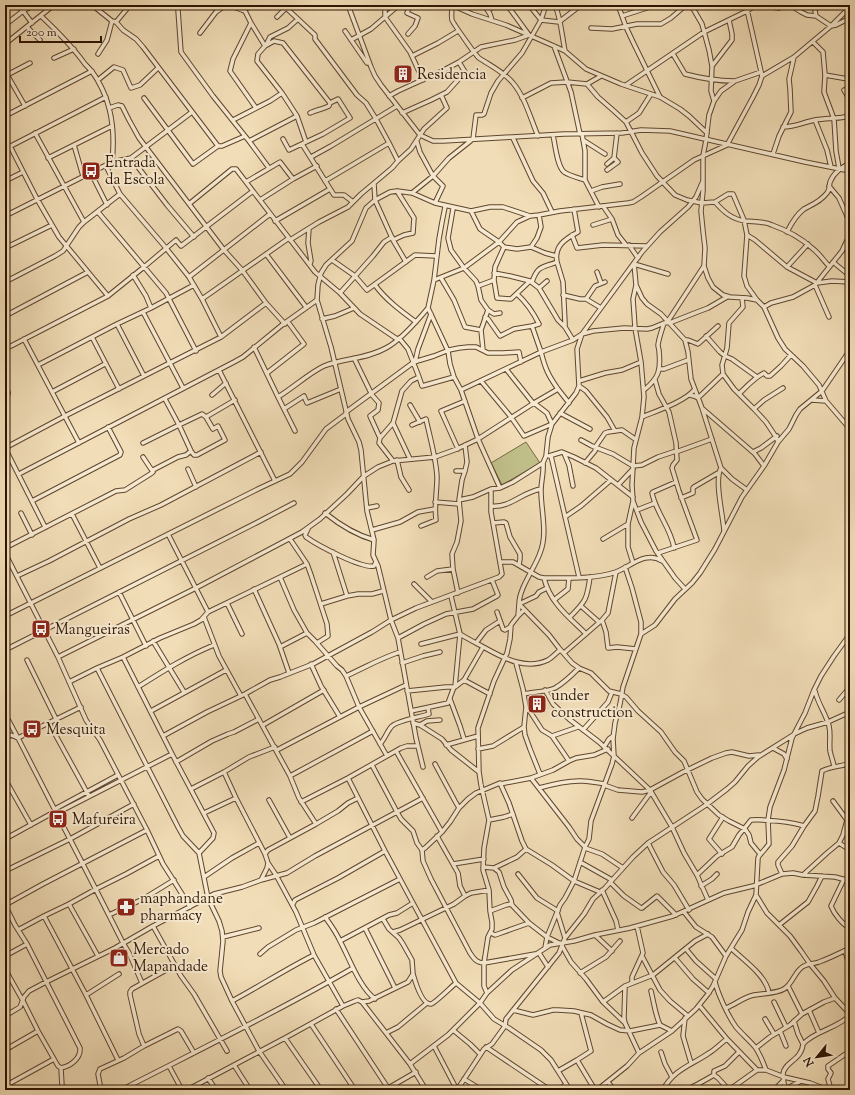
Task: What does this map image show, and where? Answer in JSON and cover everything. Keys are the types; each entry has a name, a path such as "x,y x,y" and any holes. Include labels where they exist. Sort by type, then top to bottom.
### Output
{"street":[{"path":"18,5 32,23"},
{"path":"5,25 23,11 34,5"},
{"path":"5,44 54,5"},
{"path":"92,5 136,39 218,146"},
{"path":"98,54 107,40 114,21 126,10 129,5"},
{"path":"176,5 178,10 181,52 269,168"},
{"path":"200,34 216,12 227,5 245,11 265,46"},
{"path":"348,5 375,76 420,135 433,141 617,133 641,130 670,131 805,162 850,170"},
{"path":"380,5 386,7 385,17 412,56 423,80"},
{"path":"351,40 371,28 399,5"},
{"path":"408,34 418,18 407,14 410,5"},
{"path":"538,136 522,98 514,84 504,74 475,55 474,51 458,31 452,21 452,5 472,14 506,25 565,51 586,69 660,97 689,116 707,133"},
{"path":"484,5 492,20"},
{"path":"488,11 494,5"},
{"path":"507,5 530,35"},
{"path":"529,5 542,20 559,22 581,5"},
{"path":"412,193 433,176 449,158 473,140 475,116 477,114 484,114 491,93 498,81 522,53 530,35 542,20 546,5"},
{"path":"555,5 565,51"},
{"path":"618,5 626,26 660,97"},
{"path":"591,28 612,29 637,24 661,24 671,18 686,5"},
{"path":"691,5 702,24 710,55 714,101"},
{"path":"434,280 464,268 499,242 517,222 530,216 633,202 641,198 694,160 727,145 759,85 762,74 746,5"},
{"path":"626,85 704,32 756,5 779,8 787,5"},
{"path":"790,5 808,15 816,16 832,26"},
{"path":"814,5 816,16"},
{"path":"622,16 653,6"},
{"path":"277,17 285,7 315,35 315,39 357,96 366,103 398,161"},
{"path":"673,54 685,74 725,81 735,81 762,74 794,57 832,26 850,7"},
{"path":"842,15 845,20"},
{"path":"41,16 74,49 98,80 106,97 109,108 113,140 112,162"},
{"path":"832,26 850,18"},
{"path":"298,19 288,28 270,37 258,54 257,61 282,93 296,116 304,143 334,195 344,195 353,202"},
{"path":"712,66 732,40 729,20"},
{"path":"251,23 233,59 230,71 256,108"},
{"path":"27,27 40,40"},
{"path":"345,31 371,67"},
{"path":"412,56 458,31"},
{"path":"389,96 459,62 481,47 515,40 530,35"},
{"path":"265,46 274,41 282,43 330,103"},
{"path":"813,42 822,51 825,75 824,92 834,119 836,151 840,168"},
{"path":"554,46 571,92 583,140 585,151 585,180 601,206 612,218 618,235 638,258"},
{"path":"54,58 74,49"},
{"path":"773,154 779,136 791,112 789,78 794,57"},
{"path":"25,106 6,73 30,62"},
{"path":"402,113 446,92 465,72 459,62"},
{"path":"98,80 114,67 123,70 131,88 140,86 158,68"},
{"path":"5,116 92,71"},
{"path":"825,75 848,79 850,78"},
{"path":"522,98 551,83 567,82 587,84 602,76"},
{"path":"735,81 721,91 714,101 709,115 706,140 702,156 702,219 705,248 704,266 708,278 714,287 727,297 757,300"},
{"path":"587,84 598,98 626,122 632,131 642,153 657,176 678,197 692,202 702,203 715,202 728,194 733,194 744,220 747,235 744,276 747,286 764,307 778,338 785,349 803,366 819,385 826,401 850,429"},
{"path":"844,90 850,100"},
{"path":"233,120 270,101 282,93"},
{"path":"626,122 639,113 651,94"},
{"path":"202,299 289,239 348,208 361,194 392,168 411,149 417,142 420,135 447,108 441,95"},
{"path":"5,149 106,97"},
{"path":"144,98 193,164 218,146 222,146 245,136"},
{"path":"283,139 289,150 323,134 350,118 338,99 330,103 327,107 310,113"},
{"path":"109,108 118,105 122,106 134,129 146,147 224,250 242,270 266,302 304,344 267,373"},
{"path":"311,157 397,106"},
{"path":"5,216 112,162 131,158 192,112"},
{"path":"249,141 296,116"},
{"path":"784,127 815,120 850,116"},
{"path":"815,120 827,150 831,166"},
{"path":"48,158 112,126"},
{"path":"35,133 84,222"},
{"path":"607,164 614,158 617,133"},
{"path":"553,135 560,166 563,171 585,180"},
{"path":"513,138 533,181 543,193 552,212"},
{"path":"583,140 605,154"},
{"path":"417,142 420,152 433,176 443,186 435,203"},
{"path":"325,181 389,143"},
{"path":"74,145 83,176"},
{"path":"10,146 37,200 58,237 108,296"},
{"path":"131,158 194,237"},
{"path":"607,170 615,166 618,162 614,158"},
{"path":"246,182 280,162 293,179"},
{"path":"787,232 794,220 802,211 822,199 829,190 832,178 840,168 850,163"},
{"path":"106,166 120,194 189,276 221,337"},
{"path":"260,200 317,166"},
{"path":"189,204 232,169 236,169 315,272 340,292 366,319 398,339 408,349 415,362 422,386 454,377"},
{"path":"5,181 23,172"},
{"path":"91,173 107,205"},
{"path":"518,616 520,595 543,544 544,524 540,489 548,437 552,424 569,403 579,386 577,349 582,334 638,258 660,232 688,207 696,197 703,180"},
{"path":"374,184 375,200 406,262"},
{"path":"591,191 602,187 620,184"},
{"path":"829,186 839,198 850,223"},
{"path":"275,221 330,189"},
{"path":"5,346 6,348 11,346 108,296 176,240 181,246 253,191"},
{"path":"423,767 417,746 398,638 383,591 383,582 373,555 374,540 367,508 361,450 346,413 317,300 318,285 320,275 326,265 352,241 366,208 375,200 390,192 412,193 435,203 470,211 490,207 504,207 530,216"},
{"path":"340,292 384,242 404,234 413,233 414,218 397,192"},
{"path":"5,282 63,251 76,231 84,222 120,194"},
{"path":"715,202 729,215 744,220 767,223 787,232 808,244 829,266"},
{"path":"278,397 319,369 334,363 368,355 386,348 416,322 428,308 434,280 436,256 445,207"},
{"path":"453,209 448,238 451,250 476,281 481,300 488,310 494,314 500,313"},
{"path":"565,327 562,282 556,256 562,243 578,232 574,209"},
{"path":"470,211 480,229 504,247 517,249 531,247 556,256"},
{"path":"98,212 170,299 196,350"},
{"path":"189,276 270,214"},
{"path":"531,247 541,228 539,215"},
{"path":"593,225 612,218"},
{"path":"5,248 52,225"},
{"path":"309,229 308,244 310,264"},
{"path":"815,284 842,251 850,234"},
{"path":"572,235 577,248 603,245 648,246"},
{"path":"747,235 787,267 815,284 829,317"},
{"path":"439,238 448,238"},
{"path":"787,267 808,244"},
{"path":"504,247 495,266 494,273 497,298 511,299 531,281 536,272 557,262"},
{"path":"266,254 306,307"},
{"path":"332,260 355,276 367,290 415,255 436,256"},
{"path":"833,262 850,276"},
{"path":"634,264 668,274"},
{"path":"633,563 628,547 628,524 633,499 634,448 644,405 644,390 635,328 633,300 636,285 634,264"},
{"path":"644,390 655,380 659,369 658,346 661,333 704,266"},
{"path":"5,316 88,272"},
{"path":"586,299 595,286 603,283 596,272"},
{"path":"494,273 531,281 539,288 558,320 565,327 573,340"},
{"path":"133,275 146,296 151,308"},
{"path":"441,278 454,300 465,327 480,330"},
{"path":"478,286 494,280"},
{"path":"539,288 547,281"},
{"path":"764,307 770,303 793,297 815,284 832,281 850,282"},
{"path":"38,364 170,299 194,285"},
{"path":"375,285 391,303 416,322"},
{"path":"636,285 645,302 661,314 684,340 688,352 688,360 694,390 702,408 706,425 721,468 732,480 747,490"},
{"path":"486,317 500,336 514,329 539,324 532,311 517,294"},
{"path":"563,295 586,299 601,308"},
{"path":"461,390 541,352 573,340 582,334 603,330 635,328 647,329 708,308 727,297"},
{"path":"742,298 743,307 730,323 728,342 722,365 723,374 739,394 766,422 778,442"},
{"path":"18,474 244,357 254,347 317,300"},
{"path":"45,528 5,448 221,337 266,302"},
{"path":"322,319 336,316 354,308"},
{"path":"428,308 448,351 454,377 461,390 478,439 500,488"},
{"path":"483,350 480,330 488,310"},
{"path":"143,312 183,388"},
{"path":"415,362 418,349 431,314"},
{"path":"117,324 144,376"},
{"path":"532,326 541,352 544,367 548,375 569,403"},
{"path":"684,340 698,344 718,326"},
{"path":"706,336 720,352 757,377"},
{"path":"92,337 119,389"},
{"path":"24,339 79,443"},
{"path":"254,347 295,431"},
{"path":"5,616 290,474 302,462 326,429 415,362 459,348 476,347 488,353 519,352 520,362"},
{"path":"641,634 655,625 700,573 715,549 747,490 764,466 778,442 789,429 800,409 822,391 850,350"},
{"path":"739,394 757,377 764,373 767,376 770,376 791,355"},
{"path":"354,358 372,393 379,403 378,410 370,416 380,438 379,443 395,460 401,477 409,490"},
{"path":"659,369 664,369 688,360"},
{"path":"579,381 622,370 641,362"},
{"path":"52,392 105,364"},
{"path":"506,369 534,403 546,413 552,424"},
{"path":"219,370 275,481"},
{"path":"698,398 723,374"},
{"path":"380,438 393,423 402,391 410,381 419,377"},
{"path":"655,380 659,394 671,421 676,443 677,460 672,468 681,498 697,540 658,553"},
{"path":"481,381 511,417 524,436 552,424"},
{"path":"212,395 226,383"},
{"path":"5,386 8,394 5,397"},
{"path":"579,386 586,391 607,416 615,430"},
{"path":"754,409 764,400 783,388"},
{"path":"58,657 196,588 308,529 347,494 364,476 373,470 395,460 435,457 458,449 478,439 558,389"},
{"path":"284,409 304,396 307,403 341,390"},
{"path":"642,417 666,407 689,395 694,390"},
{"path":"689,395 698,398"},
{"path":"143,443 179,425 202,414 206,417 212,429 218,426 225,440 197,455 194,455 191,452 179,425 165,399"},
{"path":"206,417 235,400"},
{"path":"812,400 826,401"},
{"path":"458,449 441,411 465,401"},
{"path":"410,405 420,422"},
{"path":"702,408 753,452 764,466"},
{"path":"560,413 590,429"},
{"path":"412,425 426,419 435,453 437,475 435,502 436,520 421,526"},
{"path":"393,423 410,459"},
{"path":"32,501 120,455 121,452 108,427"},
{"path":"585,463 595,451 597,444 605,433 615,430 622,430 636,439"},
{"path":"753,452 776,437 783,436"},
{"path":"618,485 633,467 712,439"},
{"path":"581,440 596,448 613,454 633,467"},
{"path":"458,593 453,569 452,554 457,542 460,521 459,502 462,480 467,462 465,445"},
{"path":"5,548 116,491 125,490 152,474 153,470 191,452"},
{"path":"17,576 87,542 129,519 161,505 261,452"},
{"path":"546,456 564,453 596,468 633,499 644,528 658,553 675,578 685,589"},
{"path":"564,453 569,465 573,486"},
{"path":"551,456 579,577"},
{"path":"144,457 153,472"},
{"path":"435,502 459,502 491,489 500,488 543,463"},
{"path":"721,468 718,474 718,484 724,531"},
{"path":"188,469 196,487"},
{"path":"456,472 465,471"},
{"path":"681,498 693,493 694,487 718,474"},
{"path":"565,517 581,506 610,480"},
{"path":"674,548 669,532 655,503 652,492 676,482"},
{"path":"163,736 270,680 311,664 416,608 499,578 502,574 491,517 491,489"},
{"path":"491,506 502,506 540,489"},
{"path":"5,650 294,503"},
{"path":"637,510 655,503"},
{"path":"367,508 377,506"},
{"path":"372,530 400,522 418,512 435,509"},
{"path":"326,513 349,529 374,540"},
{"path":"21,514 32,535"},
{"path":"72,514 100,568"},
{"path":"493,523 506,523 510,537 520,554 519,565"},
{"path":"603,539 628,524"},
{"path":"308,529 305,535 306,537 333,552 360,564 374,566 376,562"},
{"path":"168,534 208,612"},
{"path":"290,538 307,564 327,624 328,636 317,643"},
{"path":"333,552 347,596"},
{"path":"5,553 58,657 86,720 100,740 134,804 163,864 190,907"},
{"path":"500,562 511,562 544,578 590,577 616,572 642,559 648,558 659,559 664,562"},
{"path":"70,682 97,668 194,624 204,618 208,612 307,564"},
{"path":"545,948 547,937 557,911 574,881 588,839 591,821 612,764 614,756 613,736 623,687 641,634 641,622 625,567"},
{"path":"427,577 437,571 453,569"},
{"path":"564,653 601,621 609,611 616,572"},
{"path":"280,577 294,610 307,633 346,676 359,706 387,756"},
{"path":"570,617 581,606 587,594 590,577"},
{"path":"544,578 547,588 557,605 586,634"},
{"path":"554,600 568,589 569,578"},
{"path":"398,638 446,614 472,609 498,595 492,580"},
{"path":"414,584 432,602"},
{"path":"518,604 536,596 539,592 547,588"},
{"path":"254,589 280,647 289,673"},
{"path":"320,604 347,596 372,594 383,591"},
{"path":"119,592 146,646"},
{"path":"411,712 449,702 454,687 460,634 451,596"},
{"path":"227,603 242,634"},
{"path":"518,604 549,635 572,663 591,673 607,689 612,692 622,694 626,697 638,711 661,732 675,752 684,761 697,792 707,804 723,817 744,829 752,846 760,854"},
{"path":"581,606 601,621 606,632 608,648 617,647 636,649"},
{"path":"487,994 484,986 484,963 492,922 489,890 483,867 484,848 489,820 479,772 478,728 494,681 505,659 510,639 510,627 524,610"},
{"path":"497,612 504,630 510,627"},
{"path":"204,618 214,645 241,696"},
{"path":"476,643 486,630 500,621"},
{"path":"280,647 307,633"},
{"path":"421,644 460,634 505,659 529,664 550,659 560,650"},
{"path":"843,643 850,644 849,636"},
{"path":"577,1060 596,1090 627,1066 639,1053 672,1031 699,1005 709,993 726,956 742,930 756,895 759,856 766,850 769,844 768,820 770,807 784,770 794,734 805,713 814,690 828,664 849,636"},
{"path":"153,642 170,667 184,692"},
{"path":"138,687 191,655 214,645"},
{"path":"407,691 454,687 464,680 483,647"},
{"path":"346,676 378,660 400,652"},
{"path":"402,663 440,652"},
{"path":"123,657 176,762 214,831 213,838 199,853"},
{"path":"28,660 56,719"},
{"path":"516,662 526,707 524,727 525,735 540,774"},
{"path":"311,664 340,717"},
{"path":"97,668 178,827 183,836 199,853 208,898 219,922 223,937 220,971 221,977 232,1001 260,1051 286,1090"},
{"path":"524,694 554,688 570,677 579,668"},
{"path":"151,711 226,670"},
{"path":"464,680 490,694"},
{"path":"191,789 249,757 276,749 359,706 406,685"},
{"path":"839,700 850,687"},
{"path":"263,725 324,690"},
{"path":"545,690 553,704 569,720 606,748 651,791 672,827 708,900"},
{"path":"814,690 828,722 830,731 830,750 834,766"},
{"path":"583,730 608,702 612,692"},
{"path":"846,693 850,695"},
{"path":"245,694 276,749 301,802 316,824"},
{"path":"450,699 464,739"},
{"path":"526,707 532,713 542,730 552,736 568,761"},
{"path":"5,738 11,735 18,738 81,708"},
{"path":"380,744 387,732 396,723 413,721 429,714 428,708"},
{"path":"434,1046 457,1090 480,1054 486,1047 492,1044 505,1026 506,1019 559,953 561,944 584,914 593,899 632,857 648,843 707,804 735,782 748,766 762,754 794,734 807,728 828,722 850,712"},
{"path":"5,714 96,888 129,953 142,983"},
{"path":"176,762 259,719"},
{"path":"420,725 427,721 440,720"},
{"path":"413,721 442,739 446,745 479,772"},
{"path":"48,723 88,794"},
{"path":"552,736 578,726"},
{"path":"478,749 493,746 524,727"},
{"path":"290,776 373,731"},
{"path":"446,745 478,736"},
{"path":"606,748 609,739 613,736"},
{"path":"301,802 348,778 401,748 407,746 417,746"},
{"path":"422,850 442,832 459,808 473,794 500,783 531,778 558,768 568,761 594,755 613,746"},
{"path":"773,748 784,754 787,759"},
{"path":"396,751 442,832"},
{"path":"539,788 552,784 585,781 604,784 618,790 642,792 651,791 687,770 712,758 729,753 749,756 762,754"},
{"path":"5,839 88,794 172,754"},
{"path":"372,764 401,819 412,829 417,843 422,850 423,861 431,879 474,960 484,963 538,953"},
{"path":"435,764 459,808"},
{"path":"782,874 778,862 792,846 815,811 822,771 834,766 848,764 850,770"},
{"path":"224,772 265,854 268,863 292,904 314,955 343,1006"},
{"path":"88,794 118,775"},
{"path":"348,778 385,851 456,983 480,1003 494,1019 541,1050 551,1060 570,1090"},
{"path":"531,778 577,840 585,847 602,854 623,868"},
{"path":"5,779 31,825"},
{"path":"500,783 526,849 574,881 601,891 616,921 618,930"},
{"path":"632,818 651,791"},
{"path":"204,813 236,798"},
{"path":"265,854 268,850 316,824 358,798"},
{"path":"5,1016 20,1007 29,991 214,894 286,873 423,798"},
{"path":"269,800 290,838"},
{"path":"803,875 827,852 840,843 848,819 833,801"},
{"path":"5,871 70,839 134,804"},
{"path":"489,820 513,814"},
{"path":"722,854 709,839 723,817"},
{"path":"697,875 717,856 734,845 737,838 753,820 768,820 804,826"},
{"path":"61,1068 66,1067 78,1058 80,1048 27,944 5,905 147,830"},
{"path":"438,836 444,850 458,873 460,886 465,896"},
{"path":"204,877 232,858 259,843"},
{"path":"648,843 663,872 674,885 689,910"},
{"path":"840,843 850,850"},
{"path":"262,848 268,850"},
{"path":"483,867 494,868 517,857 526,849"},
{"path":"292,904 295,900 338,878 385,851"},
{"path":"18,930 159,856"},
{"path":"453,864 484,859"},
{"path":"580,862 611,881 624,896 640,908 657,896 676,915"},
{"path":"261,880 268,863"},
{"path":"494,868 499,872 512,905 529,923 547,937 561,944 571,962 603,1002 625,1023"},
{"path":"410,1064 453,1030 514,968 550,945 561,944 637,926 676,915 724,893 757,884 782,874 793,873 850,881"},
{"path":"518,874 538,898 557,911 565,938"},
{"path":"701,886 717,874"},
{"path":"779,926 808,902 822,876"},
{"path":"260,954 296,930 307,926 400,879"},
{"path":"844,879 831,906 850,928"},
{"path":"109,915 143,900 174,880"},
{"path":"393,932 454,904 465,896 474,892 489,890"},
{"path":"756,895 767,913 795,942 824,981 835,998 849,1015 850,1022"},
{"path":"290,900 295,900"},
{"path":"340,942 389,915 397,913 413,903"},
{"path":"70,904 98,956"},
{"path":"490,911 506,905 512,905"},
{"path":"684,912 696,927 716,941 726,956"},
{"path":"44,916 86,995 118,1060"},
{"path":"325,917 367,993 375,999"},
{"path":"383,919 399,938 412,960 413,974 420,993 427,1003 432,1004 438,1000 456,983"},
{"path":"299,921 307,926"},
{"path":"491,933 495,935 529,923"},
{"path":"153,926 181,976 194,994 227,1051"},
{"path":"632,982 632,977 642,956 643,949 637,926"},
{"path":"223,937 259,928"},
{"path":"365,928 395,988"},
{"path":"603,1002 632,982 645,979 653,975 695,941 708,934"},
{"path":"595,935 612,951"},
{"path":"580,973 602,960 620,941"},
{"path":"5,956 27,944"},
{"path":"731,948 756,972 768,987 769,993"},
{"path":"726,1008 748,997 780,991 788,986 802,967 818,963 850,948"},
{"path":"686,949 715,980 726,1008 736,1027 756,1048 762,1058 766,1070"},
{"path":"845,950 850,968"},
{"path":"538,953 548,967"},
{"path":"232,1001 314,955"},
{"path":"642,956 660,990 686,1017"},
{"path":"675,958 693,980 709,993"},
{"path":"144,1046 139,1034 130,993 132,989 175,965"},
{"path":"121,1090 246,1026 353,968"},
{"path":"5,969 23,1000 38,1031 58,1066 61,1068 62,1086 58,1090"},
{"path":"86,995 119,974"},
{"path":"187,1090 311,1024 336,1009 355,1000 362,1002 375,999 408,982 413,974"},
{"path":"625,986 625,1023 639,1053"},
{"path":"788,986 802,1014"},
{"path":"712,988 719,991"},
{"path":"651,991 656,1016 660,1025"},
{"path":"756,1048 774,1034 794,1022 802,1014 835,998"},
{"path":"362,1002 416,1072 426,1090"},
{"path":"774,1002 786,1027"},
{"path":"386,1033 398,1027 427,1003"},
{"path":"699,1005 727,1039 757,1070"},
{"path":"336,1009 387,1089 416,1072"},
{"path":"513,1010 533,1015 558,1010 581,1013 591,1015 616,1029 628,1030 660,1025 672,1031"},
{"path":"809,1010 819,1033"},
{"path":"558,1071 590,1053 591,1050 581,1013"},
{"path":"803,1044 819,1033 842,1022 849,1015"},
{"path":"686,1017 683,1036 691,1063"},
{"path":"765,1019 774,1034"},
{"path":"794,1022 803,1044 802,1052 785,1068 784,1079 786,1090 801,1081"},
{"path":"311,1024 355,1090"},
{"path":"101,1090 98,1074 99,1070 178,1029 181,1031 194,1053"},
{"path":"453,1030 480,1054"},
{"path":"5,1050 38,1031"},
{"path":"780,1031 786,1046"},
{"path":"285,1038 321,1090"},
{"path":"663,1090 676,1073 710,1053 727,1039"},
{"path":"486,1047 550,1090"},
{"path":"714,1075 729,1090 757,1070 766,1070 784,1079 801,1081 829,1090 828,1079 831,1073 828,1066 850,1050"},
{"path":"661,1052 672,1077"},
{"path":"686,1090 714,1075 714,1071 724,1066 739,1052"},
{"path":"5,1086 54,1059"},
{"path":"234,1065 250,1090"},
{"path":"169,1066 182,1090"},
{"path":"208,1078 216,1090"},
{"path":"774,1090 784,1079"},
{"path":"453,1083 463,1080 482,1090"},
{"path":"608,1082 614,1090"},
{"path":"559,1090 566,1084"}],"shaded area":[{"path":"238,5 260,5 242,13"},
{"path":"526,442 540,463 502,485 491,463"}],"place":[{"name":"Residencia","path":"403,74"},
{"name":"Entrada da Escola","path":"91,171"},
{"name":"Mangueiras","path":"41,629"},
{"name":"under construction","path":"537,704"},
{"name":"Mesquita","path":"32,729"},
{"name":"Mafureira","path":"58,819"},
{"name":"maphandane pharmacy","path":"126,907"},
{"name":"Mercado Mapandade","path":"119,958"}]}
